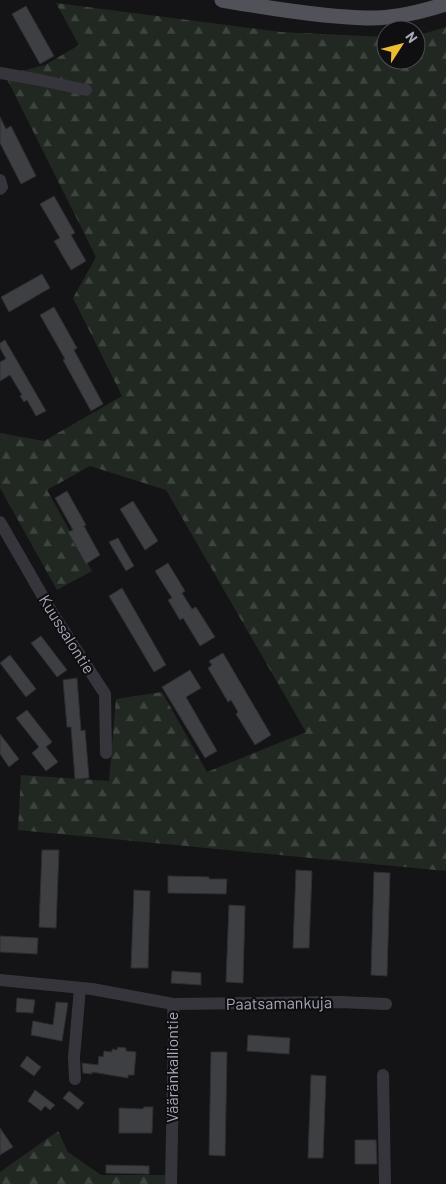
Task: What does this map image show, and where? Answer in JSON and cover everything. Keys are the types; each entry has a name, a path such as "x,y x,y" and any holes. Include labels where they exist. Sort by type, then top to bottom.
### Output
{"main road":[{"path":"222,0 304,12 367,18 420,11 446,4"}],"street":[{"path":"0,73 86,90"},
{"path":"0,180 2,187 0,189"},
{"name":"Kuussalontie","path":"0,522 53,614 105,694 106,753"},
{"name":"Vääränkalliontie","path":"0,980 80,988 172,1004 174,1031 171,1184"},
{"path":"75,1079 74,1057 80,988"},
{"name":"Paatsamankuja","path":"172,1004 340,1002 386,1004"},
{"path":"383,1075 385,1184"}],"green space":[{"path":"56,3 281,32 376,37 376,70 426,70 426,33 446,27 446,871 18,830 21,775 109,781 116,699 162,692 207,772 306,732 166,490 90,466 47,490 92,571 57,590 0,488 0,433 44,441 122,396 73,298 96,257 5,75 45,65 79,45"},
{"path":"58,1131 68,1152 101,1175 165,1175 165,1184 0,1184 0,1172"}],"building":[{"path":"26,6 54,56 40,64 12,14"},
{"path":"0,117 6,129 11,126 36,176 21,184 0,143"},
{"path":"54,196 75,233 71,235 86,261 71,270 54,241 60,238 40,204"},
{"path":"42,274 50,288 9,312 1,297"},
{"path":"54,307 77,348 74,350 103,404 91,411 40,315"},
{"path":"5,340 46,411 36,416 27,400 24,402 20,396 22,395 10,375 0,381 0,362 6,359 0,348 0,343"},
{"path":"67,491 100,555 86,564 68,532 73,530 55,498"},
{"path":"133,501 158,541 145,550 120,509"},
{"path":"118,538 134,566 126,571 109,542"},
{"path":"168,563 185,591 182,593 192,609 196,607 215,637 200,646 183,618 180,620 168,600 172,598 155,571"},
{"path":"122,588 166,665 154,672 109,596"},
{"path":"41,636 67,670 57,677 31,643"},
{"path":"223,653 271,735 255,745 236,714 238,712 231,700 228,702 208,668 212,665 209,661"},
{"path":"10,655 36,689 26,697 0,663"},
{"path":"190,670 201,688 186,697 217,751 205,758 162,687"},
{"path":"77,678 81,731 85,730 89,778 75,779 71,727 67,727 63,680"},
{"path":"27,710 52,742 46,747 58,762 46,771 32,753 39,747 16,718"},
{"path":"0,734 19,759 9,767 0,754"},
{"path":"42,850 59,850 56,928 39,927"},
{"path":"296,870 312,871 309,948 293,948"},
{"path":"374,872 390,873 387,976 371,975"},
{"path":"168,876 227,879 226,894 168,893"},
{"path":"134,890 150,891 148,968 131,968"},
{"path":"229,905 245,906 243,983 226,982"},
{"path":"0,936 38,938 37,954 0,952"},
{"path":"172,971 201,973 201,985 171,983"},
{"path":"17,998 35,1000 33,1013 16,1012"},
{"path":"56,1002 68,1003 62,1041 31,1035 33,1021 53,1025"},
{"path":"248,1035 290,1038 289,1054 247,1051"},
{"path":"118,1047 126,1048 126,1051 136,1052 134,1075 128,1075 128,1078 92,1072 92,1074 83,1073 82,1063 98,1065 99,1056 103,1057 104,1051 112,1052 112,1049 117,1050"},
{"path":"211,1052 227,1052 225,1156 209,1155"},
{"path":"27,1056 41,1067 34,1076 20,1066"},
{"path":"311,1075 326,1076 323,1158 308,1158"},
{"path":"35,1090 55,1105 50,1110 45,1106 41,1111 28,1101"},
{"path":"69,1091 84,1103 78,1110 63,1098"},
{"path":"144,1107 153,1107 152,1133 119,1133 119,1108 143,1109"},
{"path":"0,1128 13,1147 0,1155"},
{"path":"355,1140 376,1140 377,1164 355,1164"},
{"path":"106,1165 149,1166 149,1174 106,1173"}]}
